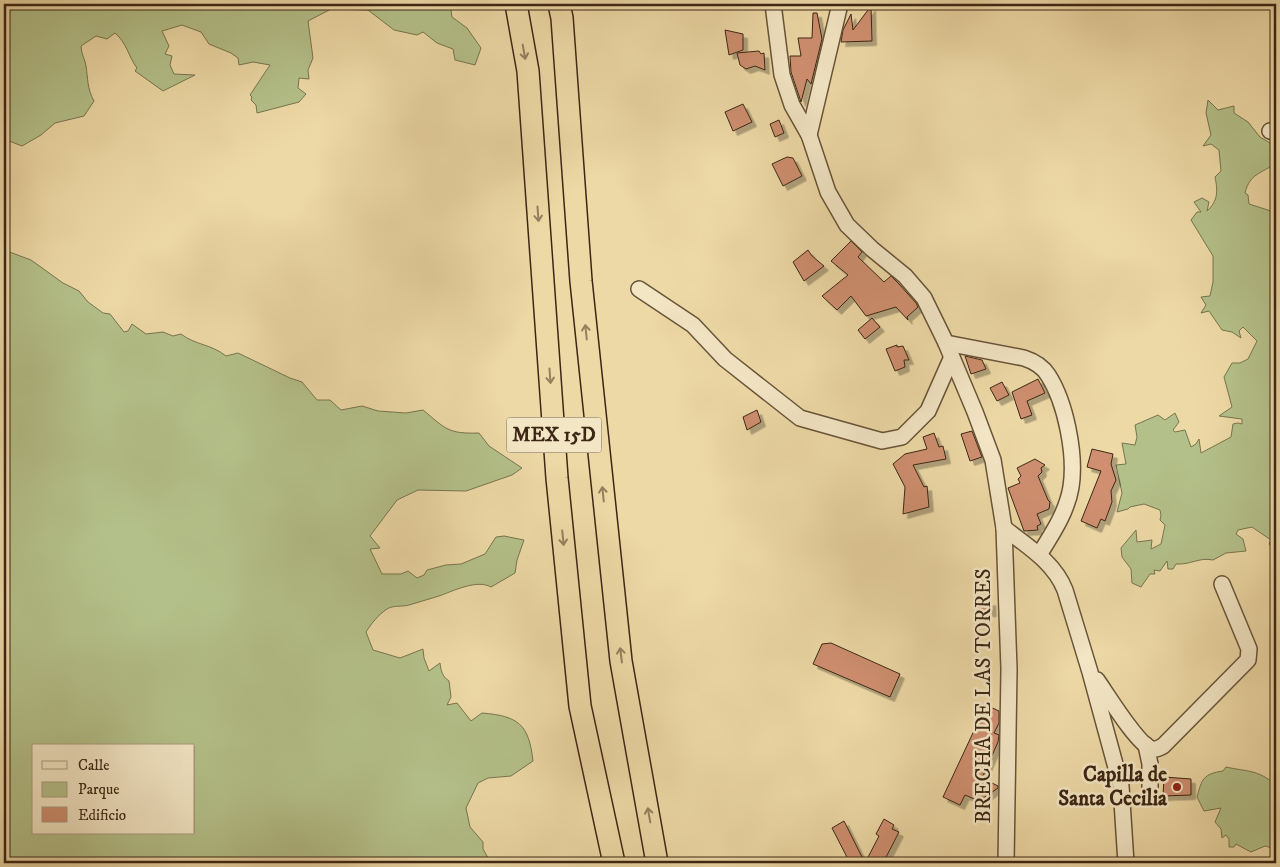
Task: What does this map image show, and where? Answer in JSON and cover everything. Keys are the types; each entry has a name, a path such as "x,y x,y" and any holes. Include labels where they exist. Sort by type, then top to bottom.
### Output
{"highway":[{"name":"MEX 15D","path":"516,4 528,70 557,478 580,706 614,863"},
{"name":"MEX 15D","path":"559,4 562,18 581,281 620,652 657,863"}],"street":[{"name":"BRECHA DE LAS TORRES","path":"774,4 782,75 792,105 809,136 828,192 847,225 872,249 905,276 924,298 946,343 975,412 992,460 1004,528 1009,668 1006,863"},
{"path":"809,136 840,4"},
{"path":"639,289 692,325 725,359 800,418 882,441 902,437 928,411 952,359"},
{"path":"946,343 1024,358 1031,361 1048,375 1061,406 1071,440 1071,487 1066,507 1059,523 1039,555"},
{"path":"1004,528 1039,555 1061,579 1090,672 1121,786 1126,863"},
{"path":"1090,672 1138,739 1156,749 1163,746 1248,660 1249,648 1222,584"},
{"path":"1146,745 1150,764 1150,799"}],"green space":[{"path":"4,4 450,4 452,17 467,28 481,48 475,65 455,60 453,49 437,43 423,32 417,35 394,30 368,10 331,9 308,21 313,58 308,70 309,79 299,78 298,88 306,94 299,102 257,113 256,105 251,100 252,97 250,95 270,65 253,62 239,65 238,58 209,44 201,32 182,25 162,31 169,46 165,54 172,56 170,65 174,74 195,75 163,91 135,71 137,68 122,41 115,33 107,39 96,36 81,46 89,88 94,101 84,116 55,123 41,135 22,146 4,139"},
{"path":"1208,100 1218,110 1234,106 1234,113 1248,122 1260,137 1270,143 1276,155 1276,163 1253,178 1247,186 1245,193 1248,195 1249,204 1274,212 1276,216 1276,551 1269,544 1271,540 1252,527 1238,530 1236,534 1243,539 1246,551 1226,553 1213,560 1208,559 1176,564 1173,569 1168,569 1167,561 1160,571 1154,570 1155,574 1150,574 1141,587 1132,583 1131,569 1122,557 1121,548 1136,530 1137,542 1152,540 1151,549 1161,544 1165,525 1160,520 1160,510 1144,504 1117,512 1122,493 1116,465 1126,464 1122,443 1135,445 1137,437 1135,425 1158,415 1165,420 1175,413 1179,422 1173,430 1175,432 1185,430 1191,447 1199,439 1201,453 1231,437 1233,424 1242,424 1242,419 1219,416 1232,407 1224,377 1232,363 1240,363 1248,359 1257,341 1243,327 1239,331 1241,338 1232,332 1222,330 1209,311 1201,313 1206,305 1201,297 1210,296 1213,282 1213,256 1191,220 1197,212 1201,212 1194,202 1202,198 1209,202 1207,211 1215,200 1217,187 1215,177 1221,171 1219,150 1211,144 1203,146 1211,135 1206,113"},
{"path":"4,250 31,260 63,283 79,291 88,302 103,313 110,314 124,332 128,331 132,324 146,334 163,332 173,336 181,334 226,356 238,353 302,382 317,400 330,400 341,410 362,406 378,411 406,413 423,410 448,429 479,433 489,446 522,468 512,475 466,491 418,490 397,500 370,536 380,548 370,549 382,574 401,574 408,571 417,578 424,575 427,570 446,565 461,564 485,554 496,537 504,536 524,540 515,573 491,587 479,584 472,585 409,605 389,608 372,623 366,632 373,650 400,658 423,649 429,671 440,663 442,673 449,681 451,697 447,705 457,703 471,721 482,713 494,714 513,720 525,730 533,761 511,776 488,778 478,783 466,808 470,827 483,842 483,849 491,863 4,863"},
{"path":"1226,767 1258,774 1276,785 1276,844 1274,843 1276,849 1265,846 1251,852 1236,844 1234,847 1229,847 1229,839 1226,835 1222,838 1221,829 1215,822 1221,808 1204,811 1197,797 1204,778 1223,771"}],"building":[{"path":"871,6 872,41 841,42 843,30 851,14 853,30"},
{"path":"813,13 817,13 822,39 811,84 807,79 801,102 791,72 790,56 801,56 798,38 812,38"},
{"path":"725,30 743,34 743,50 729,55"},
{"path":"759,51 761,54 764,53 765,70 755,66 746,69 740,65 737,53"},
{"path":"743,104 752,122 733,131 725,112"},
{"path":"779,120 784,133 775,137 770,124"},
{"path":"787,157 793,158 802,176 783,186 772,164"},
{"path":"851,241 862,252 858,257 884,282 891,276 916,303 918,307 907,317 908,320 896,307 866,316 851,296 837,310 822,296 848,275 831,261"},
{"path":"808,250 824,266 804,281 793,262"},
{"path":"872,318 880,327 865,339 858,330"},
{"path":"897,345 897,347 903,346 909,360 904,360 905,367 895,371 886,349"},
{"path":"965,356 982,360 986,369 971,374"},
{"path":"1038,379 1045,393 1027,401 1032,415 1021,419 1012,392"},
{"path":"1002,382 1009,395 997,401 990,388"},
{"path":"757,410 761,422 747,430 743,417"},
{"path":"972,431 982,457 970,461 961,434"},
{"path":"934,433 939,447 943,446 946,459 913,465 924,487 927,486 929,507 903,514 905,487 893,464 905,454 927,449 923,437"},
{"path":"1092,449 1113,454 1111,464 1116,480 1111,491 1112,502 1105,521 1101,519 1097,528 1081,521 1101,471 1087,467"},
{"path":"1035,459 1045,465 1041,468 1042,472 1038,476 1050,502 1049,509 1037,514 1041,524 1037,526 1038,530 1024,531 1008,488 1020,483 1018,479 1021,476 1017,468"},
{"path":"978,600 991,601 992,612 979,613 977,608"},
{"path":"831,643 900,674 890,697 813,664 822,644"},
{"path":"986,705 999,711 999,723 994,733 999,735 998,742 982,778 998,786 998,788 979,801 965,795 960,805 943,797"},
{"name":"Capilla de Santa Cecilia","path":"1164,777 1191,779 1191,795 1163,796"},
{"path":"884,819 894,825 892,829 899,832 883,863 865,863 879,836 876,834"},
{"path":"844,821 865,863 850,863 832,828"}],"place":[{"name":"Capilla de Santa Cecilia","path":"1177,787"}]}
